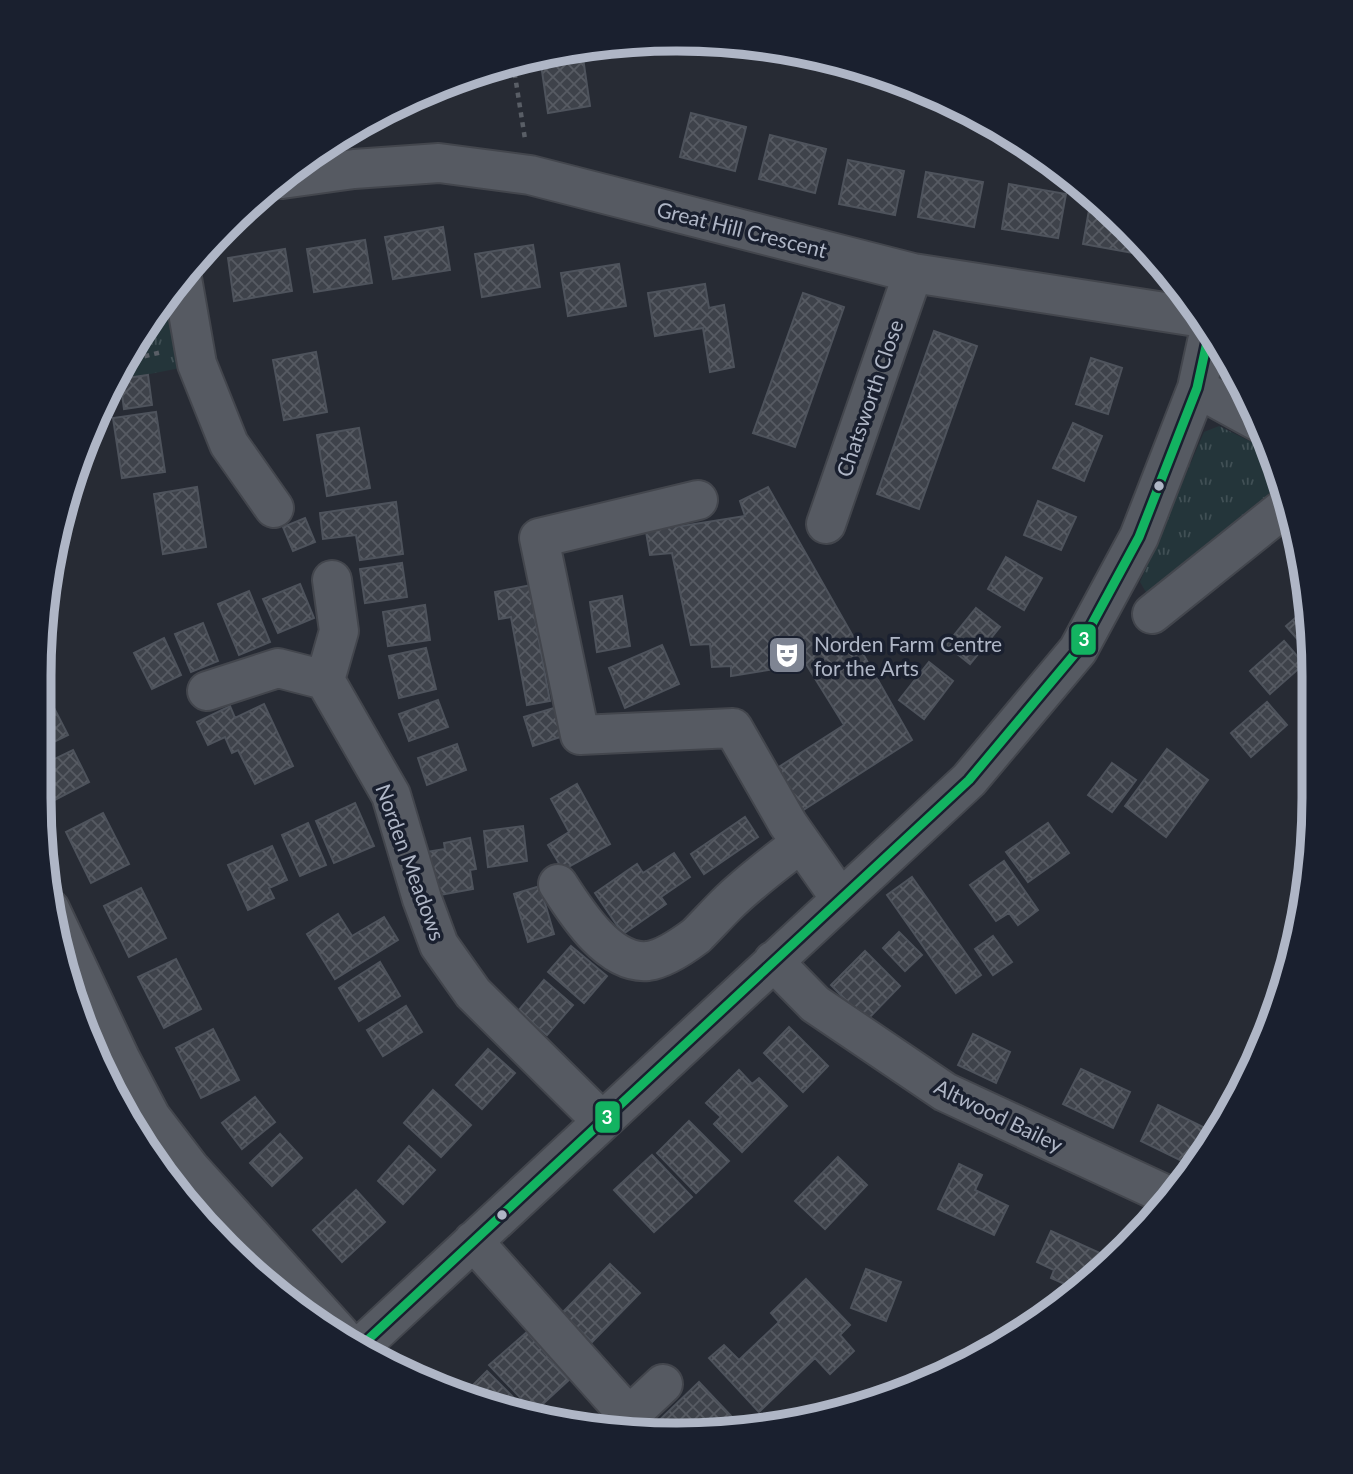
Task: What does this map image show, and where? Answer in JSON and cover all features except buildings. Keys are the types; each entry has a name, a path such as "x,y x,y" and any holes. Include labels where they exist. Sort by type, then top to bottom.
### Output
{"street":[{"name":"Great Hill Crescent","path":"301,176 354,169 439,163 530,175 913,273 1187,316"},
{"name":"Chatsworth Close","path":"826,524 913,273"},
{"path":"184,291 197,364 229,444 274,508"},
{"path":"367,1341 969,780 1078,650 1139,537 1197,388 1206,345"},
{"path":"1197,388 1244,414"},
{"path":"698,500 539,538 580,735 733,728 788,824 840,898"},
{"path":"1152,614 1280,511"},
{"path":"207,691 278,668 325,680 338,632 332,580"},
{"name":"Norden Meadows","path":"325,680 391,795 422,899 439,945 473,993 602,1121"},
{"path":"558,884 577,914 611,950 632,959 649,961 671,953 696,935 751,880 801,843"},
{"path":"71,953 120,1058 151,1116 190,1168 319,1311"},
{"name":"Altwood Bailey","path":"773,961 815,1004 945,1092 1161,1192"},
{"path":"473,1241 629,1416 663,1384"}],"path":[{"path":"514,72 530,175"}],"green space":[{"path":"170,309 180,368 127,379"},
{"path":"1219,426 1258,445 1274,492 1150,599 1140,582 1204,432"}],"transit line":[{"name":"3","path":"367,1341 969,780 1078,650 1139,537 1197,388 1206,345"}],"place":[{"name":"Norden Farm Centre for the Arts","path":"787,655"}]}
